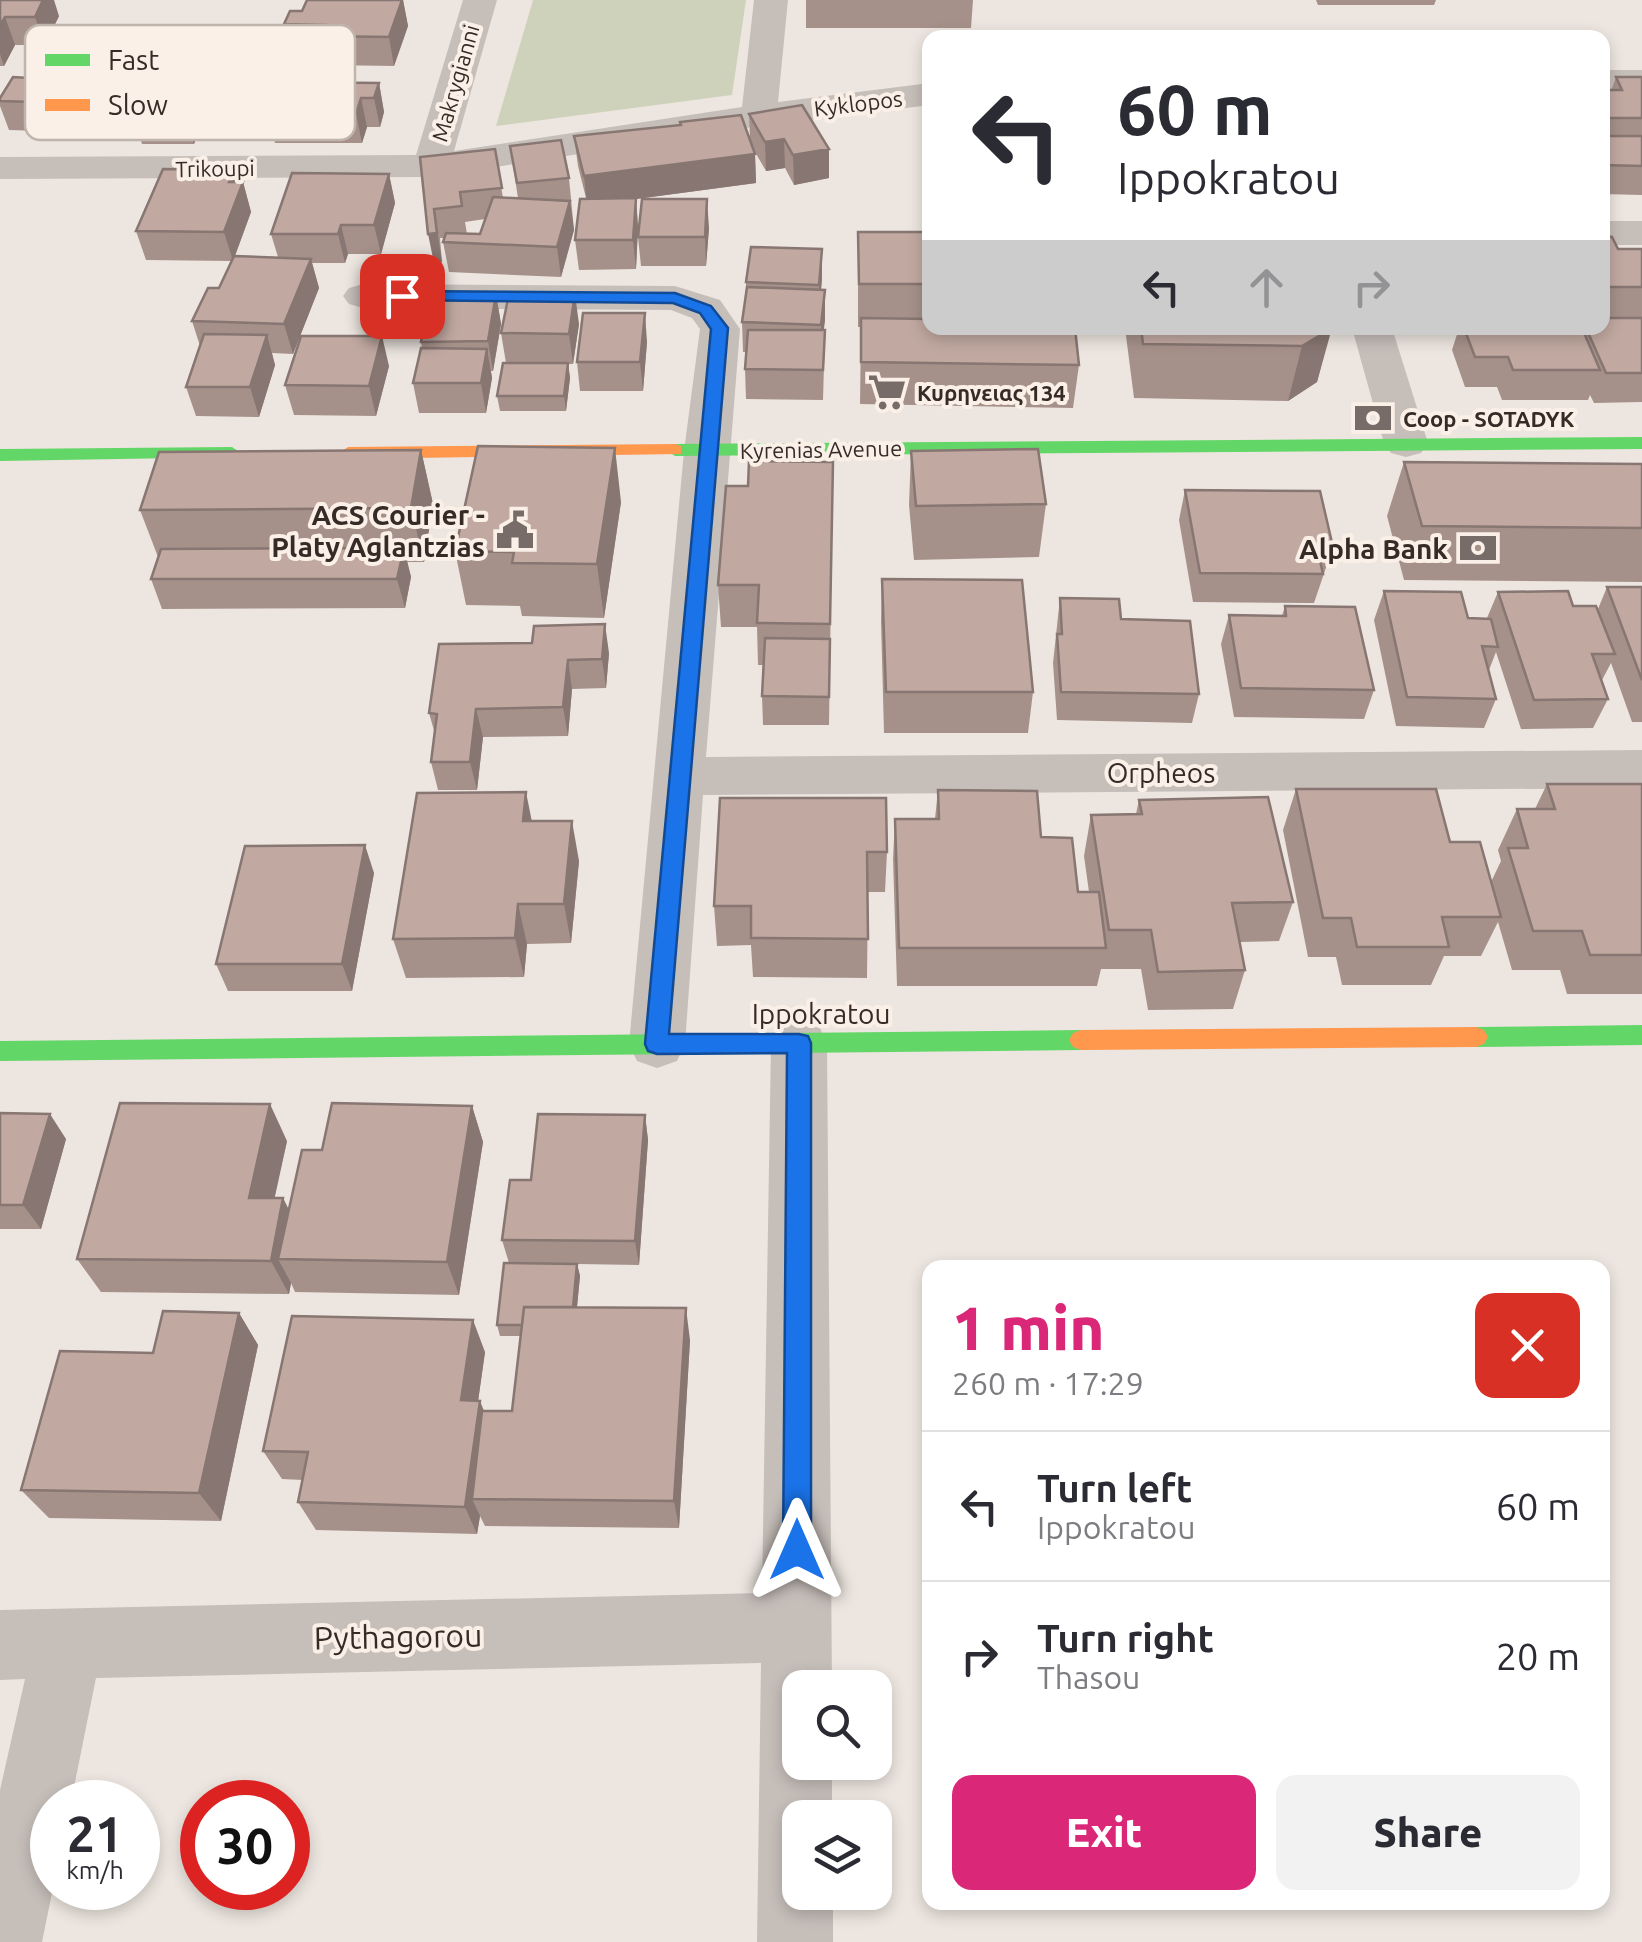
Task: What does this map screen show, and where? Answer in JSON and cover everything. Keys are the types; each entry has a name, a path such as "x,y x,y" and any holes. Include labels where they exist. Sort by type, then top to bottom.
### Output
{"main road":[{"name":"Kyrenias Avenue","path":"333,453 1642,442"},
{"path":"0,455 254,453"},
{"name":"Ippokratou","path":"0,1051 1642,1035"}],"street":[{"name":"Makrygianni","path":"431,166 480,0"},
{"path":"759,115 771,0"},
{"path":"1610,81 1642,81"},
{"name":"Kyklopos","path":"431,166 759,115 922,95"},
{"name":"Trikoupi","path":"0,168 431,166"},
{"path":"1610,234 1642,234"},
{"path":"363,296 675,298 706,309 720,328 706,451 657,1044"},
{"path":"1374,335 1406,443"},
{"name":"Orpheos","path":"681,776 1642,768"},
{"path":"796,1942 799,1043"},
{"name":"Pythagorou","path":"34,1645 796,1627"},
{"path":"4,1942 34,1645"}],"green space":[{"path":"533,0 746,0 732,95 496,126"}],"building":[{"path":"0,0 43,0 35,17 5,17 0,25"},
{"path":"307,0 402,0 389,37 355,36 355,25 284,24 290,11 302,11"},
{"path":"13,77 25,78 25,102 0,101"},
{"path":"1616,77 1642,77 1642,118 1610,118 1610,90 1622,90"},
{"path":"355,83 379,83 374,98 361,98 356,114"},
{"path":"802,105 829,149 793,155 784,139 765,142 749,114"},
{"path":"741,115 755,154 584,176 574,136"},
{"path":"1610,136 1642,136 1642,166 1610,165"},
{"path":"561,140 569,178 517,183 510,146"},
{"path":"495,149 502,188 460,192 462,206 434,209 437,233 428,234 420,157"},
{"path":"163,169 233,170 229,182 243,182 224,232 136,231"},
{"path":"292,173 389,174 374,225 341,225 338,234 271,234"},
{"path":"493,197 570,201 557,247 443,242 446,233 480,234"},
{"path":"636,198 633,240 575,240 580,199"},
{"path":"642,199 707,199 705,237 638,237"},
{"path":"858,232 922,232 922,284 859,284"},
{"path":"1610,237 1618,249 1642,249 1642,287 1610,287"},
{"path":"751,247 822,249 819,285 746,282"},
{"path":"234,256 311,259 284,324 192,321 208,288 219,288"},
{"path":"747,287 825,290 821,325 742,322"},
{"path":"430,294 496,294 488,341 421,342"},
{"path":"509,294 575,294 569,334 501,333"},
{"path":"583,313 645,313 640,362 577,362"},
{"path":"861,318 922,319 922,335 1076,335 1079,365 861,362"},
{"path":"1610,318 1642,318 1642,373 1606,373 1589,335 1610,335"},
{"path":"748,330 825,330 823,370 745,369"},
{"path":"204,334 267,335 250,387 186,387"},
{"path":"1142,335 1320,335 1302,346 1143,344"},
{"path":"1467,335 1585,335 1600,370 1513,370 1508,357 1475,357"},
{"path":"301,336 382,336 369,386 285,385"},
{"path":"421,348 487,349 481,383 413,383"},
{"path":"503,363 568,363 564,396 497,396"},
{"path":"478,446 615,448 597,564 512,563 514,552 455,551"},
{"path":"1038,449 1046,504 916,506 911,451"},
{"path":"421,450 411,508 140,510 159,452"},
{"path":"749,461 833,462 830,624 757,623 759,585 718,585 726,486 748,486"},
{"path":"1404,462 1642,464 1642,528 1422,526"},
{"path":"1185,490 1320,491 1333,547 1317,548 1323,574 1200,573"},
{"path":"404,548 397,579 151,579 161,549"},
{"path":"882,579 1022,580 1033,692 886,692"},
{"path":"1607,587 1642,587 1642,680"},
{"path":"1384,591 1461,592 1468,618 1491,619 1498,647 1482,646 1496,699 1407,697"},
{"path":"1568,591 1573,606 1596,606 1615,654 1592,654 1608,699 1534,700 1498,592"},
{"path":"1060,598 1119,599 1121,619 1190,621 1199,694 1061,692 1057,634 1062,634"},
{"path":"1285,606 1355,607 1374,690 1241,688 1229,615 1286,616"},
{"path":"605,624 602,659 568,660 563,707 476,709 470,762 431,762 437,714 429,713 439,644 532,643 534,626"},
{"path":"765,638 830,639 829,697 762,696"},
{"path":"1547,784 1642,784 1642,955 1590,955 1582,931 1533,931 1508,848 1528,848 1517,809 1555,809"},
{"path":"1296,789 1436,789 1450,842 1480,842 1501,917 1442,917 1449,947 1357,947 1351,918 1323,918"},
{"path":"938,790 1037,791 1041,837 1072,838 1078,892 1099,892 1106,948 899,948 895,819 939,819"},
{"path":"526,792 523,821 572,821 564,904 518,904 515,938 393,939 417,793"},
{"path":"1268,797 1293,902 1232,903 1245,970 1158,972 1151,930 1109,930 1091,815 1142,814 1139,800"},
{"path":"720,798 886,798 887,852 867,852 868,939 751,938 751,906 714,906"},
{"path":"365,845 342,964 216,964 245,846"},
{"path":"120,1103 270,1104 249,1198 283,1198 271,1261 77,1259"},
{"path":"332,1103 472,1106 447,1262 278,1259 302,1150 322,1150"},
{"path":"0,1113 50,1114 23,1205 0,1205"},
{"path":"538,1114 645,1115 635,1241 502,1240 510,1180 531,1180"},
{"path":"504,1263 577,1264 573,1307 524,1307 522,1325 497,1325"},
{"path":"524,1307 686,1308 674,1501 472,1499 482,1411 512,1411"},
{"path":"163,1311 239,1313 199,1493 21,1490 60,1351 153,1353"},
{"path":"292,1316 473,1320 461,1400 480,1401 465,1507 298,1502 308,1452 263,1451"}],"traffic: fast":[{"path":"675,450 1642,443"},
{"path":"0,455 232,453"},
{"path":"1476,1037 1642,1035"},
{"path":"0,1051 1081,1040"}],"traffic: slow":[{"path":"348,453 675,450"},
{"path":"1081,1040 1476,1037"}],"place":[{"name":"Κυρηνειας 134","path":"887,392"},
{"name":"Coop - SOTADYK","path":"1373,418"},
{"name":"ACS Courier - Platy Aglantzias","path":"515,530"},
{"name":"Alpha Bank","path":"1478,548"}],"route":[{"path":"402,296 675,298 706,309 720,328 706,451 657,1044 799,1043 797,1550"}]}
